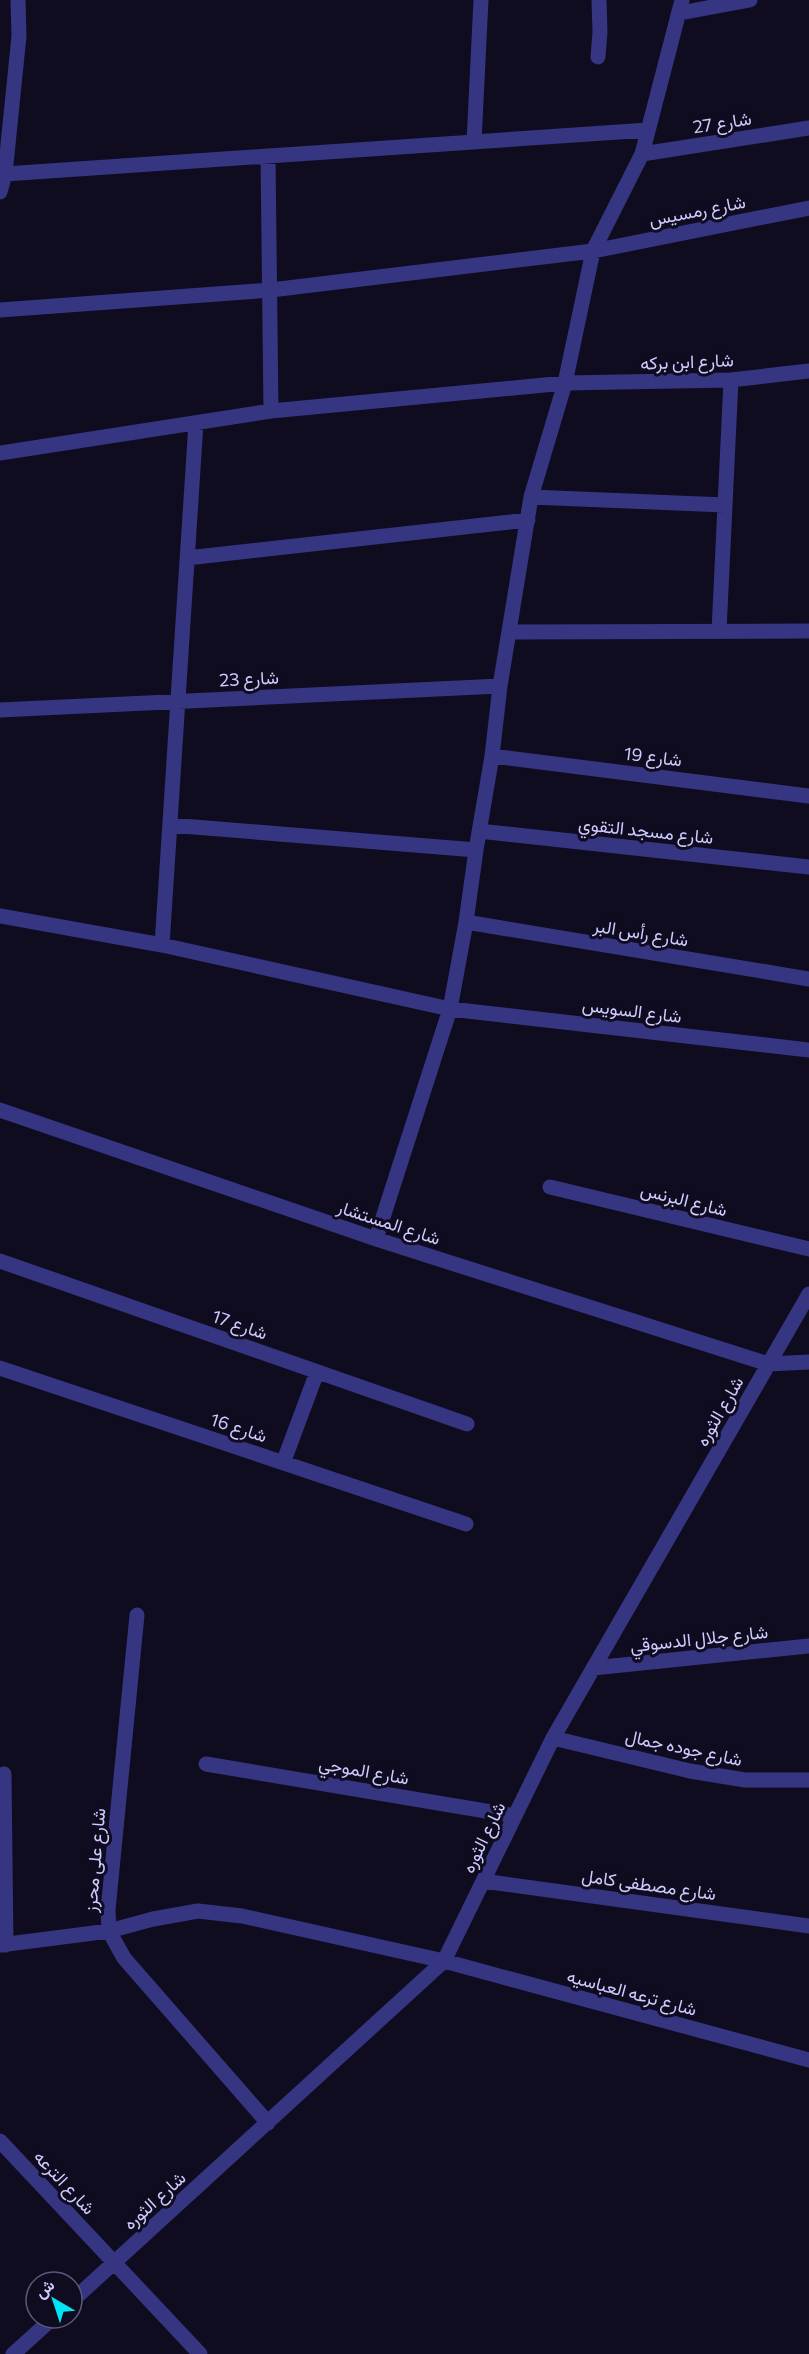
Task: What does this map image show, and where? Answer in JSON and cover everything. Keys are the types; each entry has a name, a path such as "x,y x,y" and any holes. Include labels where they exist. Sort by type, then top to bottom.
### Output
{"street":[{"path":"0,192 5,174 19,36 18,0"},
{"path":"474,142 481,0"},
{"path":"598,57 599,0"},
{"path":"376,1239 450,1009 466,922 492,756 500,686 531,497 565,383 593,251 642,154 681,6 750,0"},
{"name":"شارع 27","path":"642,154 809,128"},
{"path":"5,174 648,130"},
{"path":"268,156 271,411"},
{"name":"شارع رمسيس","path":"0,310 271,290 593,251 809,208"},
{"name":"شارع ابن بركه","path":"0,453 271,411 565,383 731,380 809,370"},
{"path":"719,631 731,380"},
{"path":"162,945 196,423"},
{"path":"531,497 725,505"},
{"path":"187,558 528,520"},
{"path":"510,632 809,631"},
{"name":"شارع 23","path":"0,710 500,686"},
{"name":"شارع 19","path":"492,756 809,796"},
{"path":"170,825 476,850"},
{"name":"شارع مسجد التقوي","path":"479,831 809,867"},
{"name":"شارع السويس","path":"0,916 162,945 450,1009 809,1050"},
{"name":"شارع رأس البر","path":"466,922 809,979"},
{"name":"شارع المستشار","path":"0,1110 376,1239 768,1364"},
{"name":"شارع البرنس","path":"550,1187 809,1250"},
{"name":"شارع 17","path":"0,1261 467,1424"},
{"name":"شارع الثوره","path":"84,2290 444,1961 553,1738 809,1293"},
{"path":"768,1364 809,1362"},
{"name":"شارع 16","path":"0,1368 466,1524"},
{"path":"283,1462 317,1372"},
{"name":"شارع على محرز","path":"137,1615 108,1910 109,1931 124,1958 268,2123"},
{"name":"شارع جلال الدسوقي","path":"593,1668 809,1646"},
{"name":"شارع جوده جمال","path":"553,1738 690,1772 745,1780 809,1780"},
{"name":"شارع الموجي","path":"206,1764 515,1816"},
{"path":"3,1945 4,1774"},
{"name":"شارع مصطفى كامل","path":"483,1881 809,1926"},
{"name":"شارع ترعه العباسيه","path":"3,1945 109,1931 153,1919 198,1911 242,1916 444,1961 809,2060"},
{"name":"شارع الترعه","path":"0,2141 200,2354"},
{"path":"13,2354 40,2330"}]}
